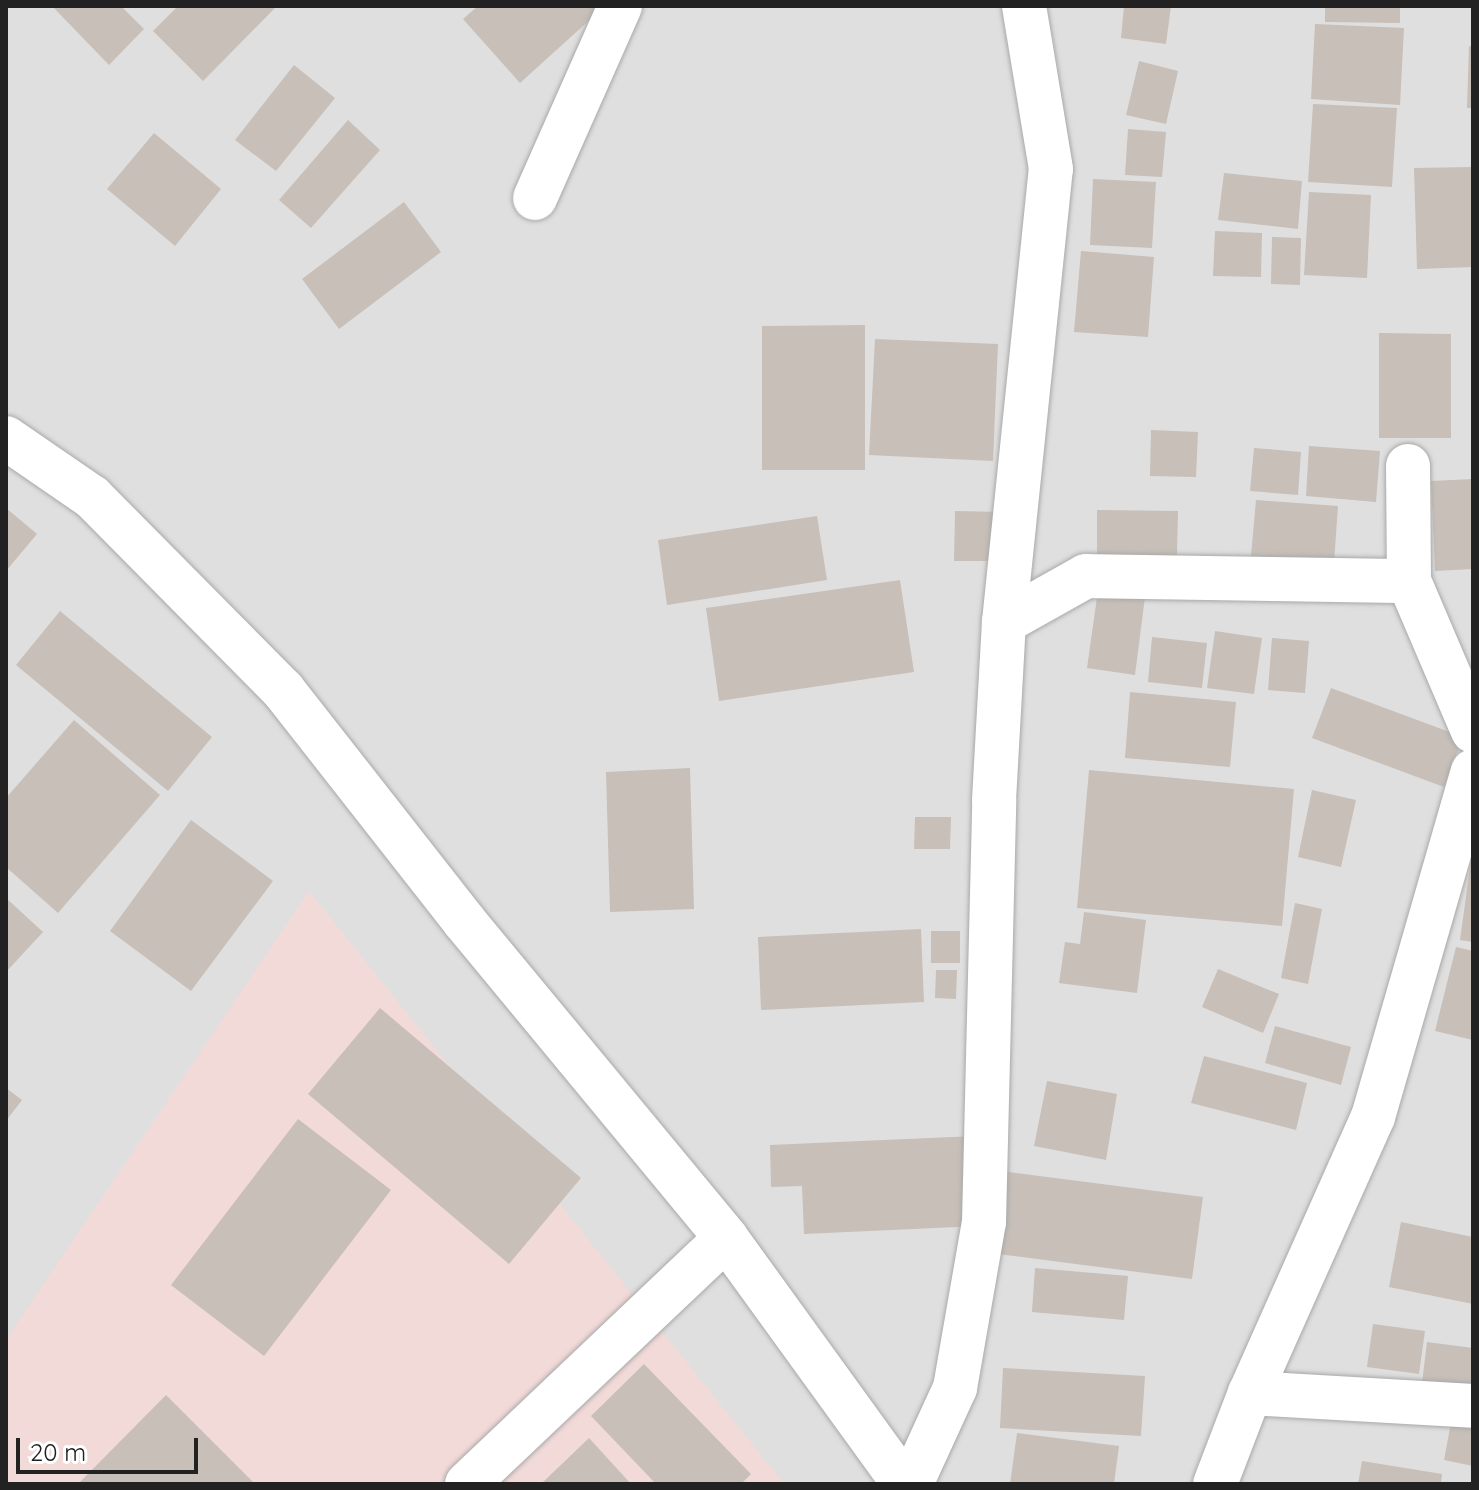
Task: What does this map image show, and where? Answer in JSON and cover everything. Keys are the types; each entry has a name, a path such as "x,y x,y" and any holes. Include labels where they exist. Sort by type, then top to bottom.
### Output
{"street":[{"path":"535,198 620,6"},
{"path":"911,1484 955,1388 984,1222 994,800 1004,622 1051,169 1024,6"},
{"path":"6,438 92,497 283,690 464,921 726,1238 904,1484"},
{"path":"1408,466 1409,581 1473,731"},
{"path":"1004,622 1086,576 1409,581"},
{"path":"1215,1484 1250,1393 1373,1117 1473,771"},
{"path":"467,1484 726,1238"},
{"path":"1250,1393 1473,1406"}],"shaded area":[{"path":"6,6 1473,6 1473,1484 6,1484"},
{"path":"309,891 784,1484 6,1484 6,1340"}],"building":[{"path":"52,6 121,6 144,29 109,65"},
{"path":"178,6 277,6 203,81 153,31"},
{"path":"478,6 605,6 520,83 463,19"},
{"path":"1124,6 1171,6 1166,44 1121,38"},
{"path":"1325,6 1400,6 1400,23 1325,22"},
{"path":"1315,24 1404,28 1400,105 1311,99"},
{"path":"1469,46 1473,47 1473,108 1467,108"},
{"path":"1139,61 1178,71 1166,124 1126,115"},
{"path":"294,65 335,98 276,171 235,140"},
{"path":"1313,104 1397,108 1392,187 1308,182"},
{"path":"348,120 380,150 311,228 279,200"},
{"path":"1128,129 1166,132 1162,177 1125,175"},
{"path":"154,133 221,189 175,246 107,189"},
{"path":"1473,167 1473,267 1417,269 1414,168"},
{"path":"1224,173 1302,181 1298,229 1218,220"},
{"path":"1093,179 1156,182 1152,248 1090,245"},
{"path":"1309,192 1371,195 1367,278 1304,275"},
{"path":"404,202 441,252 339,329 302,279"},
{"path":"1215,231 1262,233 1261,277 1213,276"},
{"path":"1272,237 1301,238 1300,285 1271,284"},
{"path":"1081,251 1154,257 1148,337 1074,332"},
{"path":"865,325 865,470 762,470 762,326"},
{"path":"1379,333 1451,334 1451,438 1379,438"},
{"path":"875,339 998,344 993,461 869,455"},
{"path":"1151,430 1198,432 1196,477 1150,476"},
{"path":"1309,446 1380,451 1376,502 1306,496"},
{"path":"1254,448 1301,452 1298,495 1250,491"},
{"path":"1473,479 1473,569 1435,571 1431,481"},
{"path":"1256,500 1338,506 1334,562 1251,556"},
{"path":"6,508 37,534 6,571"},
{"path":"1097,510 1178,511 1177,556 1097,556"},
{"path":"955,511 1002,512 1001,561 954,561"},
{"path":"817,516 827,580 667,605 658,540"},
{"path":"900,580 914,672 719,701 706,608"},
{"path":"1098,590 1145,597 1135,675 1087,668"},
{"path":"60,611 212,737 168,791 16,665"},
{"path":"1215,631 1262,638 1254,694 1207,688"},
{"path":"1152,637 1207,643 1202,688 1148,682"},
{"path":"1272,638 1309,641 1305,693 1268,690"},
{"path":"1331,688 1463,737 1444,787 1312,738"},
{"path":"1130,692 1236,702 1230,767 1125,758"},
{"path":"74,720 160,795 58,913 6,867 6,798"},
{"path":"690,768 694,909 610,912 606,772"},
{"path":"1089,770 1294,789 1282,926 1077,908"},
{"path":"1312,790 1356,800 1341,867 1298,857"},
{"path":"915,817 951,817 950,849 914,849"},
{"path":"191,820 273,881 191,991 110,931"},
{"path":"1473,860 1473,942 1460,940"},
{"path":"6,898 43,932 6,972"},
{"path":"1295,903 1322,909 1308,984 1281,978"},
{"path":"1084,912 1146,920 1137,993 1059,983 1065,942 1080,944"},
{"path":"921,929 924,1002 761,1010 758,937"},
{"path":"931,931 960,931 960,963 931,963"},
{"path":"1456,947 1473,951 1473,1040 1435,1031"},
{"path":"1218,969 1279,994 1263,1033 1202,1007"},
{"path":"936,970 957,970 956,999 935,998"},
{"path":"380,1008 581,1178 509,1264 308,1094"},
{"path":"1275,1026 1351,1047 1341,1085 1265,1063"},
{"path":"1204,1056 1307,1083 1296,1130 1191,1103"},
{"path":"1047,1081 1117,1094 1106,1160 1034,1146"},
{"path":"6,1088 22,1100 6,1121"},
{"path":"298,1119 391,1190 264,1356 171,1285"},
{"path":"975,1136 979,1226 804,1234 802,1186 771,1187 770,1145"},
{"path":"1001,1171 1203,1197 1192,1279 990,1253"},
{"path":"1401,1222 1473,1237 1473,1304 1389,1287"},
{"path":"1035,1268 1128,1276 1124,1320 1032,1312"},
{"path":"1373,1324 1425,1331 1419,1374 1367,1367"},
{"path":"1427,1342 1473,1348 1473,1390 1422,1383"},
{"path":"644,1364 751,1474 741,1484 656,1484 591,1416"},
{"path":"1003,1368 1145,1376 1141,1436 1000,1428"},
{"path":"166,1395 255,1484 78,1484"},
{"path":"1453,1412 1473,1416 1473,1466 1444,1460"},
{"path":"1017,1433 1119,1446 1114,1484 1010,1484"},
{"path":"589,1438 631,1484 541,1484"},
{"path":"1362,1461 1442,1474 1441,1484 1358,1484"}]}
